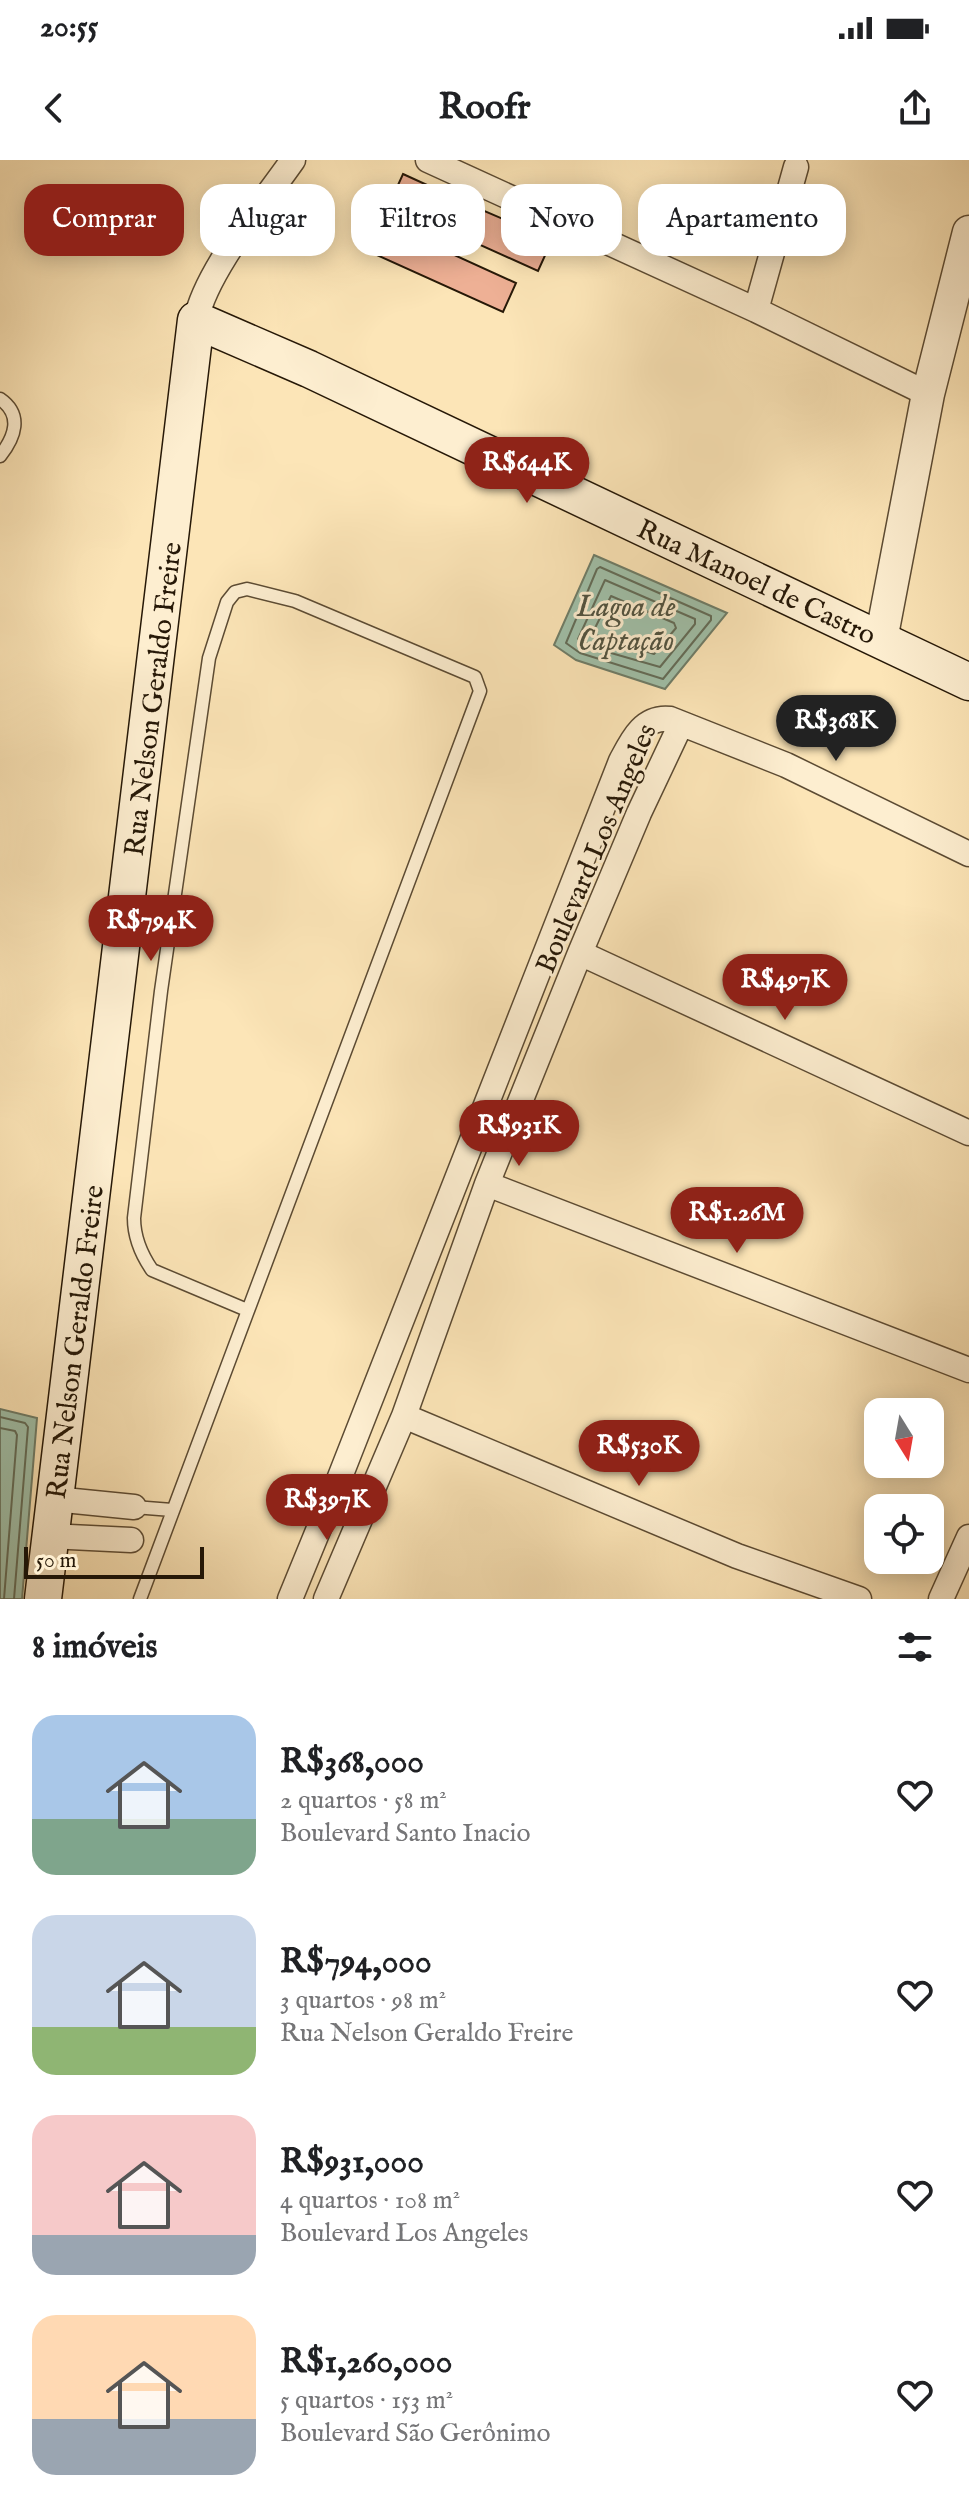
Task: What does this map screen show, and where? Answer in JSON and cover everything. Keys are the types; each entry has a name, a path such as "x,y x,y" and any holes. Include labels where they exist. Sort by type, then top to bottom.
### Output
{"main road":[{"name":"Rua Manoel de Castro","path":"196,320 309,369 969,682"},
{"name":"Rua Nelson Geraldo Freire","path":"43,1599 196,320"}],"street":[{"name":"Rua Nelson Geraldo Freire","path":"196,320 199,302 213,276 293,160"},
{"path":"428,160 756,310 928,394"},
{"path":"756,310 796,167"},
{"path":"881,640 928,394 967,252"},
{"name":"Boulevard Los Angeles","path":"290,1599 621,761 648,722 660,718 681,724 639,813 580,953 487,1184 404,1416 329,1592"},
{"path":"681,724 786,765 969,854"},
{"path":"608,797 639,813"},
{"path":"580,953 969,1133"},
{"path":"487,1184 969,1370"},
{"path":"404,1416 737,1556 859,1599"},
{"path":"338,1482 346,1498 359,1498 370,1493"},
{"path":"54,1499 134,1507"},
{"path":"49,1536 131,1540"},
{"path":"941,1599 969,1537"},
{"path":"300,1573 312,1564 318,1564 327,1572 329,1592"}],"lane":[{"path":"0,399 9,405 15,427 11,442 0,456"},
{"path":"140,1599 480,691 475,677 445,663 295,601 247,589 235,592 227,602 209,658 161,991 134,1218 137,1242 152,1270 247,1310"},
{"path":"134,1507 172,1510"},
{"path":"131,1540 161,1540"}],"water":[{"name":"Lagoa de Captação","path":"594,555 727,613 665,689 576,660 554,645"},
{"path":"0,1409 37,1418 22,1599 0,1599"}],"building":[{"path":"403,174 425,184 398,184"},
{"path":"485,211 501,218 501,254 485,247"},
{"path":"379,256 457,256 516,283 503,312"},
{"path":"505,256 545,256 538,271"}]}
